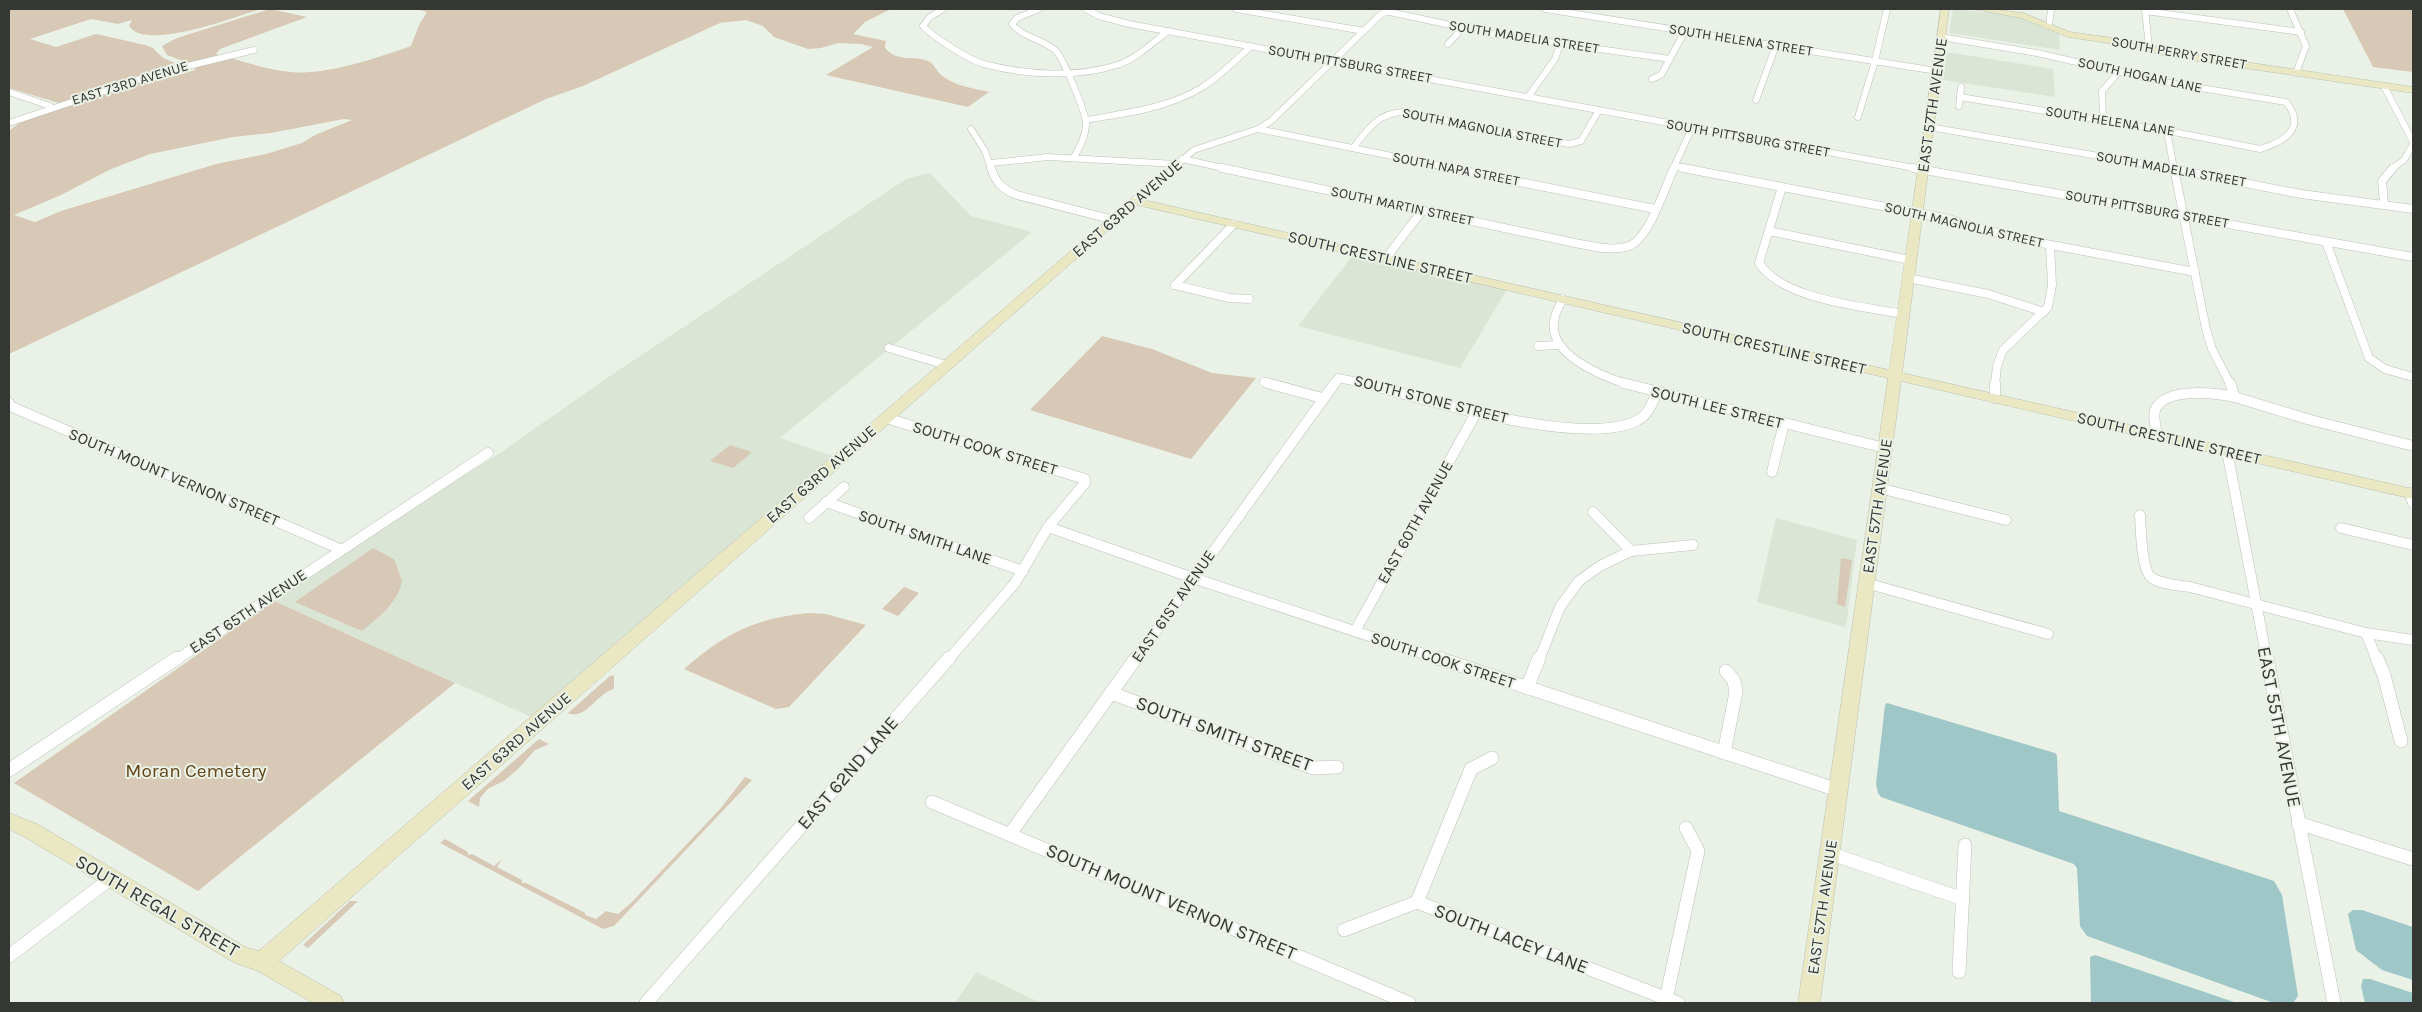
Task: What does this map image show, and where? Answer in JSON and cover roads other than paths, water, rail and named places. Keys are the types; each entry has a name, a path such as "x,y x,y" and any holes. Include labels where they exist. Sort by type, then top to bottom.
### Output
{"street":[{"path":"943,9 926,21 924,26 926,31 982,64 1018,71 1068,73 1108,68 1126,62 1168,31"},
{"path":"1038,9 1017,18 1012,24 1016,29 1059,52 1086,120 1084,136 1074,157"},
{"name":"SOUTH PITTSBURG STREET","path":"1086,9 1107,19 1168,31 1692,128 2413,257"},
{"path":"1236,9 1364,31"},
{"name":"EAST 63RD AVENUE","path":"262,962 1180,162 1206,145 1258,128 1275,118 1386,9"},
{"name":"SOUTH MADELIA STREET","path":"1386,9 1462,29 1670,59"},
{"name":"SOUTH HELENA STREET","path":"1545,9 1937,71"},
{"path":"1858,117 1875,61 1887,9"},
{"name":"EAST 57TH AVENUE","path":"1810,1003 1945,9"},
{"name":"SOUTH PERRY STREET","path":"1977,9 2023,16 2072,35 2149,47 2176,55 2413,90"},
{"path":"2050,26 2051,9"},
{"path":"2290,9 2305,40 2306,52 2296,73"},
{"path":"2149,47 2150,42 2145,10 2301,32"},
{"path":"1448,44 1462,29"},
{"path":"1652,79 1661,75 1685,31"},
{"name":"SOUTH HOGAN LANE","path":"1941,38 2036,53 2164,82 2286,102 2291,108 2295,124 2292,133 2271,146 2260,149"},
{"path":"1528,97 1555,59 1560,44"},
{"path":"1756,100 1776,45"},
{"path":"1086,120 1149,109 1183,98 1202,88 1251,46"},
{"name":"EAST 73RD AVENUE","path":"9,123 54,106 159,73 254,50"},
{"path":"2103,120 2102,91 2119,72"},
{"path":"2384,86 2413,143 2404,158 2384,175 2379,190 2384,204"},
{"path":"1959,106 1961,87"},
{"path":"9,92 36,100 39,104 54,106"},
{"name":"SOUTH HELENA LANE","path":"1960,97 2167,130 2260,149"},
{"name":"SOUTH MAGNOLIA STREET","path":"1353,148 1381,116 1390,112 1403,112 1558,143 1574,144 1580,141 1599,110"},
{"path":"2404,124 2413,125"},
{"name":"SOUTH MADELIA STREET","path":"1929,127 2174,169 2301,194 2413,209"},
{"name":"SOUTH NAPA STREET","path":"1258,128 1655,209"},
{"path":"1655,209 1692,128"},
{"path":"971,130 991,163 995,180 1004,190 1017,196 1054,202 1089,215 1114,220"},
{"path":"2167,130 2209,339 2235,397"},
{"name":"SOUTH MARTIN STREET","path":"991,163 1026,158 1074,157 1180,162 1422,210 1595,247 1622,247 1640,240 1655,209"},
{"path":"2404,158 2413,161"},
{"name":"SOUTH MAGNOLIA STREET","path":"1675,166 1917,212 2050,245 2195,272"},
{"path":"1782,187 1759,263 1761,270 1770,279 1799,291 1903,314"},
{"name":"SOUTH CRESTLINE STREET","path":"1135,201 2227,451 2412,497"},
{"path":"1386,258 1422,210"},
{"path":"1234,224 1175,284 1229,298 1248,299"},
{"path":"1769,232 1910,260"},
{"path":"2326,242 2366,354 2371,361 2379,366 2413,377"},
{"path":"1995,398 1996,370 2000,353 2009,340 2044,312 2051,299 2050,245"},
{"path":"1908,278 1988,294 2044,312"},
{"path":"1538,346 1559,344 1553,326 1554,318 1563,299"},
{"name":"SOUTH LEE STREET","path":"1559,344 1580,363 1599,374 1619,382 1885,448"},
{"path":"889,348 946,365"},
{"name":"SOUTH STONE STREET","path":"1338,378 1346,378 1476,413 1596,430 1638,421 1650,408 1657,392"},
{"name":"EAST 61ST AVENUE","path":"1010,834 1338,378"},
{"path":"1264,382 1322,398"},
{"path":"2157,435 2154,414 2159,404 2165,400 2195,394 2235,397 2307,419 2413,446"},
{"name":"SOUTH MOUNT VERNON STREET","path":"9,403 18,409 340,549"},
{"name":"EAST 60TH AVENUE","path":"1355,631 1476,413"},
{"name":"SOUTH COOK STREET","path":"886,418 1085,479"},
{"path":"1772,472 1784,423"},
{"name":"EAST 55TH AVENUE","path":"2227,451 2334,1003"},
{"name":"EAST 65TH AVENUE","path":"9,770 488,452"},
{"name":"EAST 62ND LANE","path":"646,1003 1023,571 1046,533 1081,490 1085,479"},
{"path":"809,518 844,487"},
{"path":"1879,488 2006,520"},
{"name":"SOUTH SMITH LANE","path":"826,502 1023,571"},
{"path":"1593,512 1631,551"},
{"path":"2140,515 2145,569 2151,578 2167,584 2256,604 2366,633 2413,640"},
{"path":"2340,528 2413,545"},
{"name":"SOUTH COOK STREET","path":"1046,533 1193,578 1838,790"},
{"path":"1527,688 1550,627 1569,592 1579,581 1600,566 1631,551 1693,545"},
{"path":"1866,584 2048,634"},
{"path":"2366,633 2384,675 2402,741"},
{"path":"1724,753 1736,692 1734,681 1726,671"},
{"name":"SOUTH SMITH STREET","path":"1111,694 1312,768 1337,767"},
{"path":"1417,902 1471,769 1492,758"},
{"name":"SOUTH MOUNT VERNON STREET","path":"932,802 1409,1003"},
{"name":"SOUTH REGAL STREET","path":"9,821 30,830 242,956 262,962 333,1003"},
{"path":"2298,824 2413,859"},
{"path":"1672,1001 1698,851 1686,828"},
{"path":"1959,972 1965,845"},
{"path":"1829,853 1963,899"},
{"path":"9,956 110,879"},
{"name":"SOUTH LACEY LANE","path":"1344,930 1417,902 1672,1001"}],"water":[{"path":"1887,703 2055,753 2057,756 2059,811 2274,881 2282,895 2298,996 2293,1003 2274,1003 2087,936 2080,926 2077,868 2074,864 1881,797 1876,784 1885,705"},
{"path":"2353,910 2362,910 2413,927 2413,980 2382,970 2356,950 2348,914"},
{"path":"2095,955 2237,1003 2091,1003 2090,957"},
{"path":"2363,979 2370,979 2413,993 2413,1003 2365,1003 2361,986"}],"park label":[{"name":"Moran Cemetery","path":"196,771"}]}
